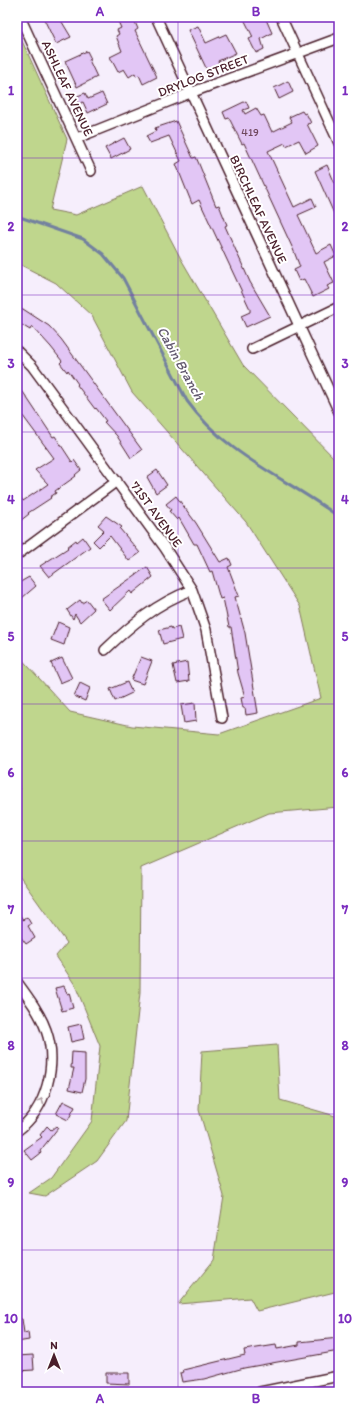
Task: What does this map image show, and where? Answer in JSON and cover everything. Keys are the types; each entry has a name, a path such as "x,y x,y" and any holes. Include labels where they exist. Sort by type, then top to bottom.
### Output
{"street":[{"name":"ASHLEAF AVENUE","path":"20,17 91,171"},
{"name":"BIRCHLEAF AVENUE","path":"156,17 339,412"},
{"path":"280,17 339,143"},
{"name":"DRYLOG STREET","path":"77,138 190,93 339,38"},
{"path":"252,350 339,307"},
{"name":"71ST AVENUE","path":"17,351 32,366 117,481 165,548 192,590 206,630 222,718"},
{"path":"17,555 117,481"},
{"path":"105,650 149,612 177,596 192,590"},
{"path":"17,983 34,1008 46,1030 51,1059 47,1085 41,1102 33,1116 17,1131"},
{"path":"260,1392 339,1376"}],"green space":[{"path":"17,30 67,139 50,210 76,215 143,186 181,259 243,365 339,463 339,807 269,813 141,868 140,993 126,1121 97,1161 45,1196 29,1193 51,1178 92,1121 100,1046 75,985 56,956 67,943 17,873 17,794 21,788 17,784 17,654 70,712 132,726 219,734 321,698 300,606 246,522 132,392 92,316 56,283 17,263"},
{"path":"277,1045 280,1100 339,1117 339,1291 257,1311 250,1298 178,1304 214,1260 224,1196 199,1110 202,1051"}],"building":[{"path":"43,17 59,17 71,37 56,44"},
{"path":"116,17 133,17 138,29 135,31 157,77 143,84 139,75 136,76 135,73 129,77 124,69 118,72 110,57 122,51 116,36 119,34 117,30 121,28"},
{"path":"243,17 265,17 272,33 261,39 264,49 256,53 249,39 253,37"},
{"path":"198,26 206,43 226,34 236,53 218,61 220,65 207,70 188,30"},
{"path":"87,51 91,59 89,60 97,77 77,87 65,61"},
{"path":"288,81 293,92 279,99 274,88"},
{"path":"85,93 88,99 102,93 107,104 88,113 83,102 79,104 75,97"},
{"path":"246,101 249,108 243,110 245,114 256,108 261,116 264,115 272,132 292,122 289,117 302,111 304,114 306,113 311,123 307,124 318,146 306,153 299,140 286,146 285,143 268,151 294,207 312,198 316,207 298,215 316,253 331,245 336,256 324,262 334,283 327,286 329,289 313,297 304,279 299,281 294,270 300,267 293,249 244,143 242,144 229,118 226,119 223,112"},
{"path":"176,121 193,158 196,157 216,206 219,205 227,225 225,226 250,282 270,316 246,327 241,316 250,312 250,309 199,200 192,204 176,164 181,161 169,136 150,143 146,136 156,131 155,128"},
{"path":"124,138 130,149 111,159 105,148"},
{"path":"327,165 339,193 339,225 315,171"},
{"path":"23,309 49,326 61,339 142,450 131,458 117,436 104,422 106,421 77,385 78,384 68,370 67,372 60,363 62,361 51,347 32,326 30,330 17,322 17,317"},
{"path":"23,392 53,437 55,436 72,462 74,460 81,470 75,475 76,476 55,491 56,493 50,497 51,498 28,513 29,514 20,521 17,516 17,492 23,501 48,484 35,470 54,458 17,408 17,396"},
{"path":"157,470 167,485 156,493 147,477"},
{"path":"176,496 196,523 220,562 229,558 232,565 228,567 239,596 235,597 245,633 258,713 246,715 245,708 243,708 241,698 245,697 238,673 231,627 229,627 223,598 220,599 212,571 210,572 197,544 194,544 179,518 177,520 169,511 171,510 166,504"},
{"path":"106,516 122,527 120,529 140,553 129,561 110,536 99,547 93,541 104,530 98,525"},
{"path":"83,537 90,547 49,577 40,566 68,548 67,547 76,540 77,542"},
{"path":"147,567 153,577 132,594 130,591 110,610 101,599"},
{"path":"29,577 36,586 22,598 17,591 17,584"},
{"path":"80,600 82,603 87,600 94,609 80,622 75,614 73,619 67,610"},
{"path":"58,622 69,627 64,645 51,640"},
{"path":"171,627 172,629 179,627 182,639 163,644 159,630"},
{"path":"141,657 152,661 143,684 131,680"},
{"path":"62,658 72,678 60,683 51,663"},
{"path":"187,662 189,681 177,683 173,665"},
{"path":"127,682 132,693 115,701 110,689"},
{"path":"80,683 90,688 85,701 74,696"},
{"path":"195,703 196,721 184,723 181,705"},
{"path":"17,910 23,920 27,917 31,924 28,926 35,938 26,944 20,936 17,939"},
{"path":"64,986 67,994 69,993 73,1008 62,1011 55,988"},
{"path":"81,1024 84,1039 71,1042 68,1027"},
{"path":"72,1052 85,1053 85,1079 82,1092 69,1089 74,1068 71,1068"},
{"path":"63,1101 75,1107 68,1120 56,1114"},
{"path":"47,1126 51,1130 56,1126 58,1128 40,1151 41,1153 32,1160 24,1150 42,1137 40,1135"},
{"path":"17,1319 22,1319 24,1333 28,1332 29,1340 17,1342"},
{"path":"339,1338 339,1351 244,1368 204,1379 182,1382 180,1373 184,1372 183,1370 245,1355 244,1350 276,1345 277,1349 299,1345 299,1342"},
{"path":"33,1355 34,1370 17,1371 17,1356"},
{"path":"106,1373 129,1373 129,1384 106,1383"}],"waterway":[{"name":"Cabin Branch","path":"17,216 83,239 103,254 123,278 187,401 203,420 220,437 239,452 339,517"}]}
